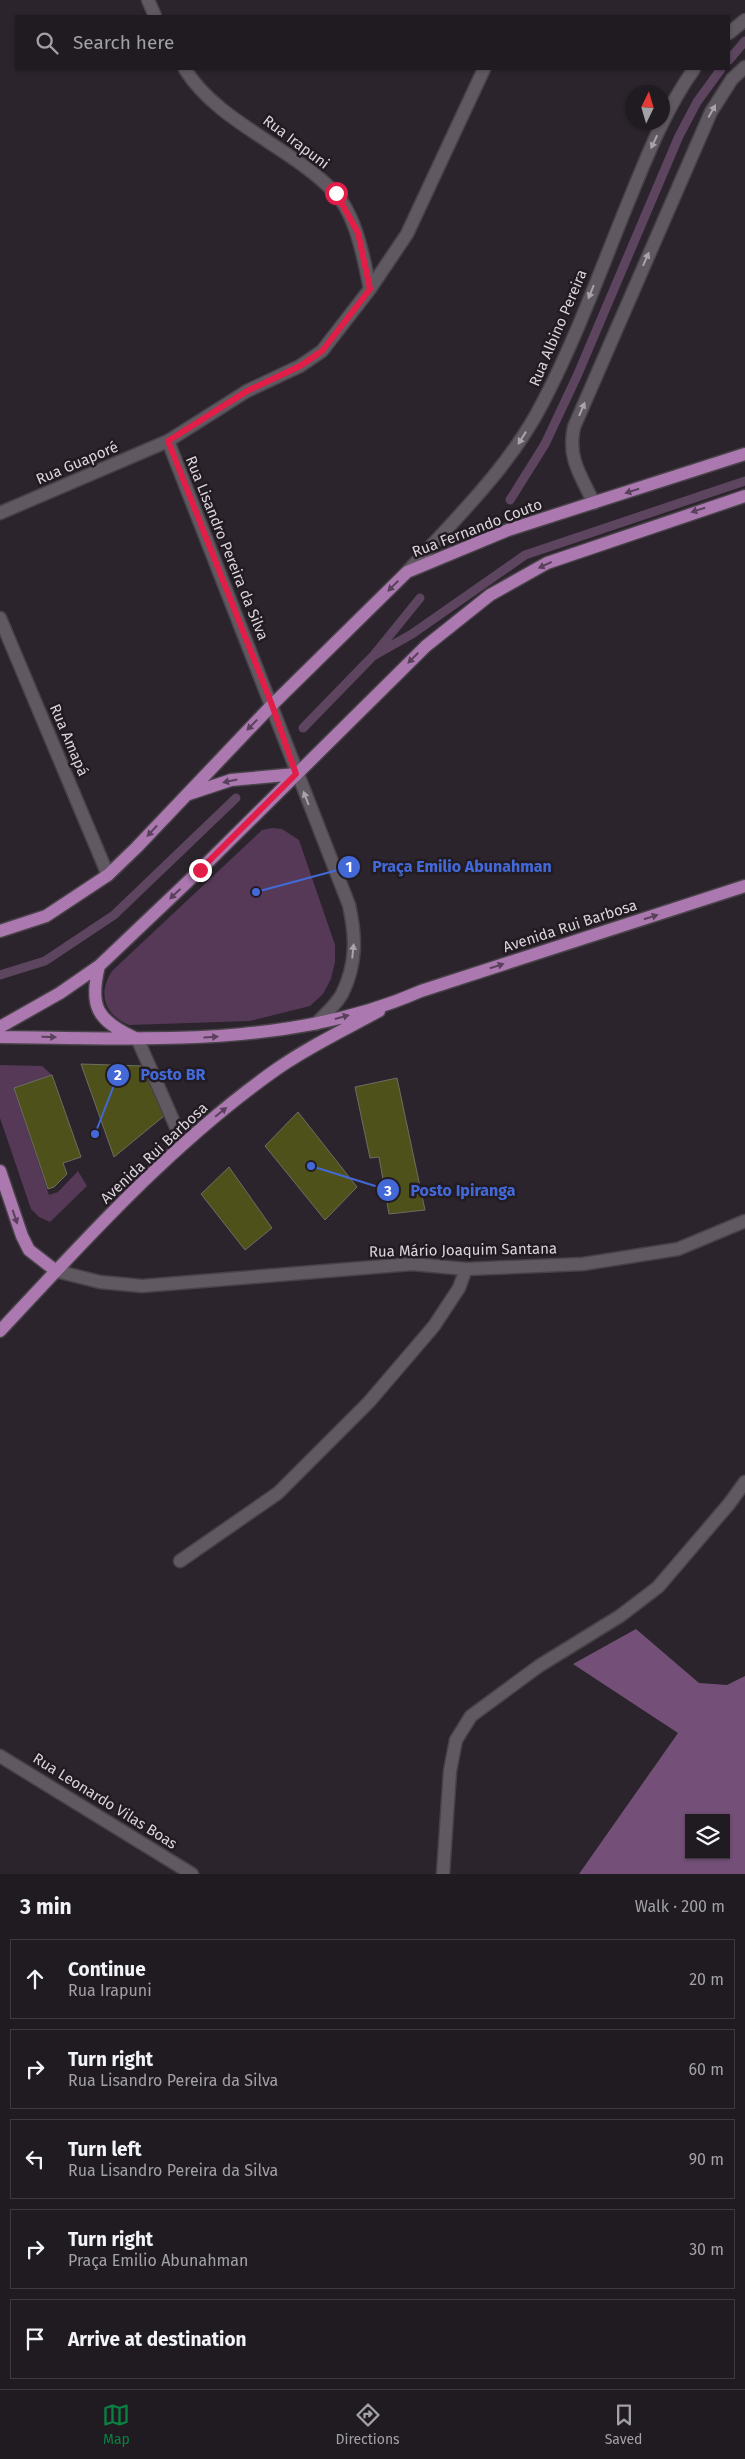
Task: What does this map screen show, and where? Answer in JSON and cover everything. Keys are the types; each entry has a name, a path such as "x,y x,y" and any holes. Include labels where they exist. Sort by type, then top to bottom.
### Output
{"main road":[{"name":"Rua Fernando Couto","path":"0,931 46,916 108,875 272,705 407,572 508,530 745,454"},
{"path":"0,1026 26,1013 99,966 200,870 426,646 490,595 547,563 745,496"},
{"path":"185,796 231,780 296,774"},
{"name":"Avenida Rui Barbosa","path":"0,1037 211,1037 278,1031 316,1024 405,997 745,886"},
{"path":"99,966 94,988 100,1014 115,1028 137,1038"},
{"name":"Avenida Rui Barbosa","path":"0,1331 56,1271 183,1143 238,1098 298,1055 405,997"},
{"path":"0,1171 22,1236 29,1250 56,1271"}],"street":[{"path":"148,0 155,15"},
{"path":"730,31 745,20"},
{"path":"594,503 573,458 570,444 574,427 711,112 732,79 745,67"},
{"name":"Rua Irapuni","path":"186,70 195,85 217,105 287,153 336,193 358,233 370,289"},
{"path":"168,441 247,391 300,366 322,351 370,289 407,234 484,70"},
{"name":"Rua Albino Pereira","path":"407,572 511,456 542,404 569,346 652,144 693,70"},
{"name":"Rua Guaporé","path":"0,513 168,441"},
{"name":"Rua Lisandro Pereira da Silva","path":"168,441 272,705 296,774 349,905 355,934 352,962 341,994 316,1024"},
{"name":"Rua Amapá","path":"0,618 108,875"},
{"path":"137,1038 183,1143"},
{"name":"Rua Mário Joaquim Santana","path":"56,1271 100,1282 142,1286 412,1264 466,1269 583,1264 678,1249 745,1221"},
{"path":"180,1561 278,1493 369,1402 434,1326 459,1288 466,1269"},
{"path":"442,1874 450,1771 456,1740 471,1716 538,1666 620,1616 658,1587 729,1504 745,1482"},
{"name":"Rua Leonardo Vilas Boas","path":"0,1756 192,1874"}],"shaded area":[{"path":"282,829 299,840 335,945 335,962 331,979 323,994 310,1006 250,1021 129,1025 114,1016 109,1010 104,996 107,980 112,971 262,830"},
{"path":"0,1065 42,1066 52,1075 14,1089 49,1195 58,1192 78,1171 87,1186 50,1222 39,1217 31,1209 0,1118"},
{"path":"636,1629 699,1683 727,1685 745,1676 745,1874 579,1874 678,1733 573,1664"}],"building":[{"path":"81,1064 144,1066 164,1116 114,1157"},
{"path":"52,1075 81,1157 63,1163 67,1174 54,1187 48,1189 14,1088"},
{"path":"397,1078 425,1210 389,1214 379,1157 370,1158 355,1087"},
{"path":"298,1112 357,1187 325,1220 265,1146"},
{"path":"229,1167 272,1228 245,1250 201,1194"}],"waterway":[{"path":"730,59 745,41"},
{"path":"510,500 545,444 577,376 679,136 697,102 720,70"},
{"path":"373,656 412,634 525,555 745,481"},
{"path":"303,728 373,656 420,598"},
{"path":"0,975 45,961 114,915 236,798"}],"place":[{"name":"Praça Emilio Abunahman","path":"256,892"},
{"name":"Posto BR","path":"95,1134"},
{"name":"Posto Ipiranga","path":"311,1166"}],"route":[{"path":"200,870 296,774 272,705 168,441 247,391 300,366 322,351 370,289 358,233 336,193"}]}
